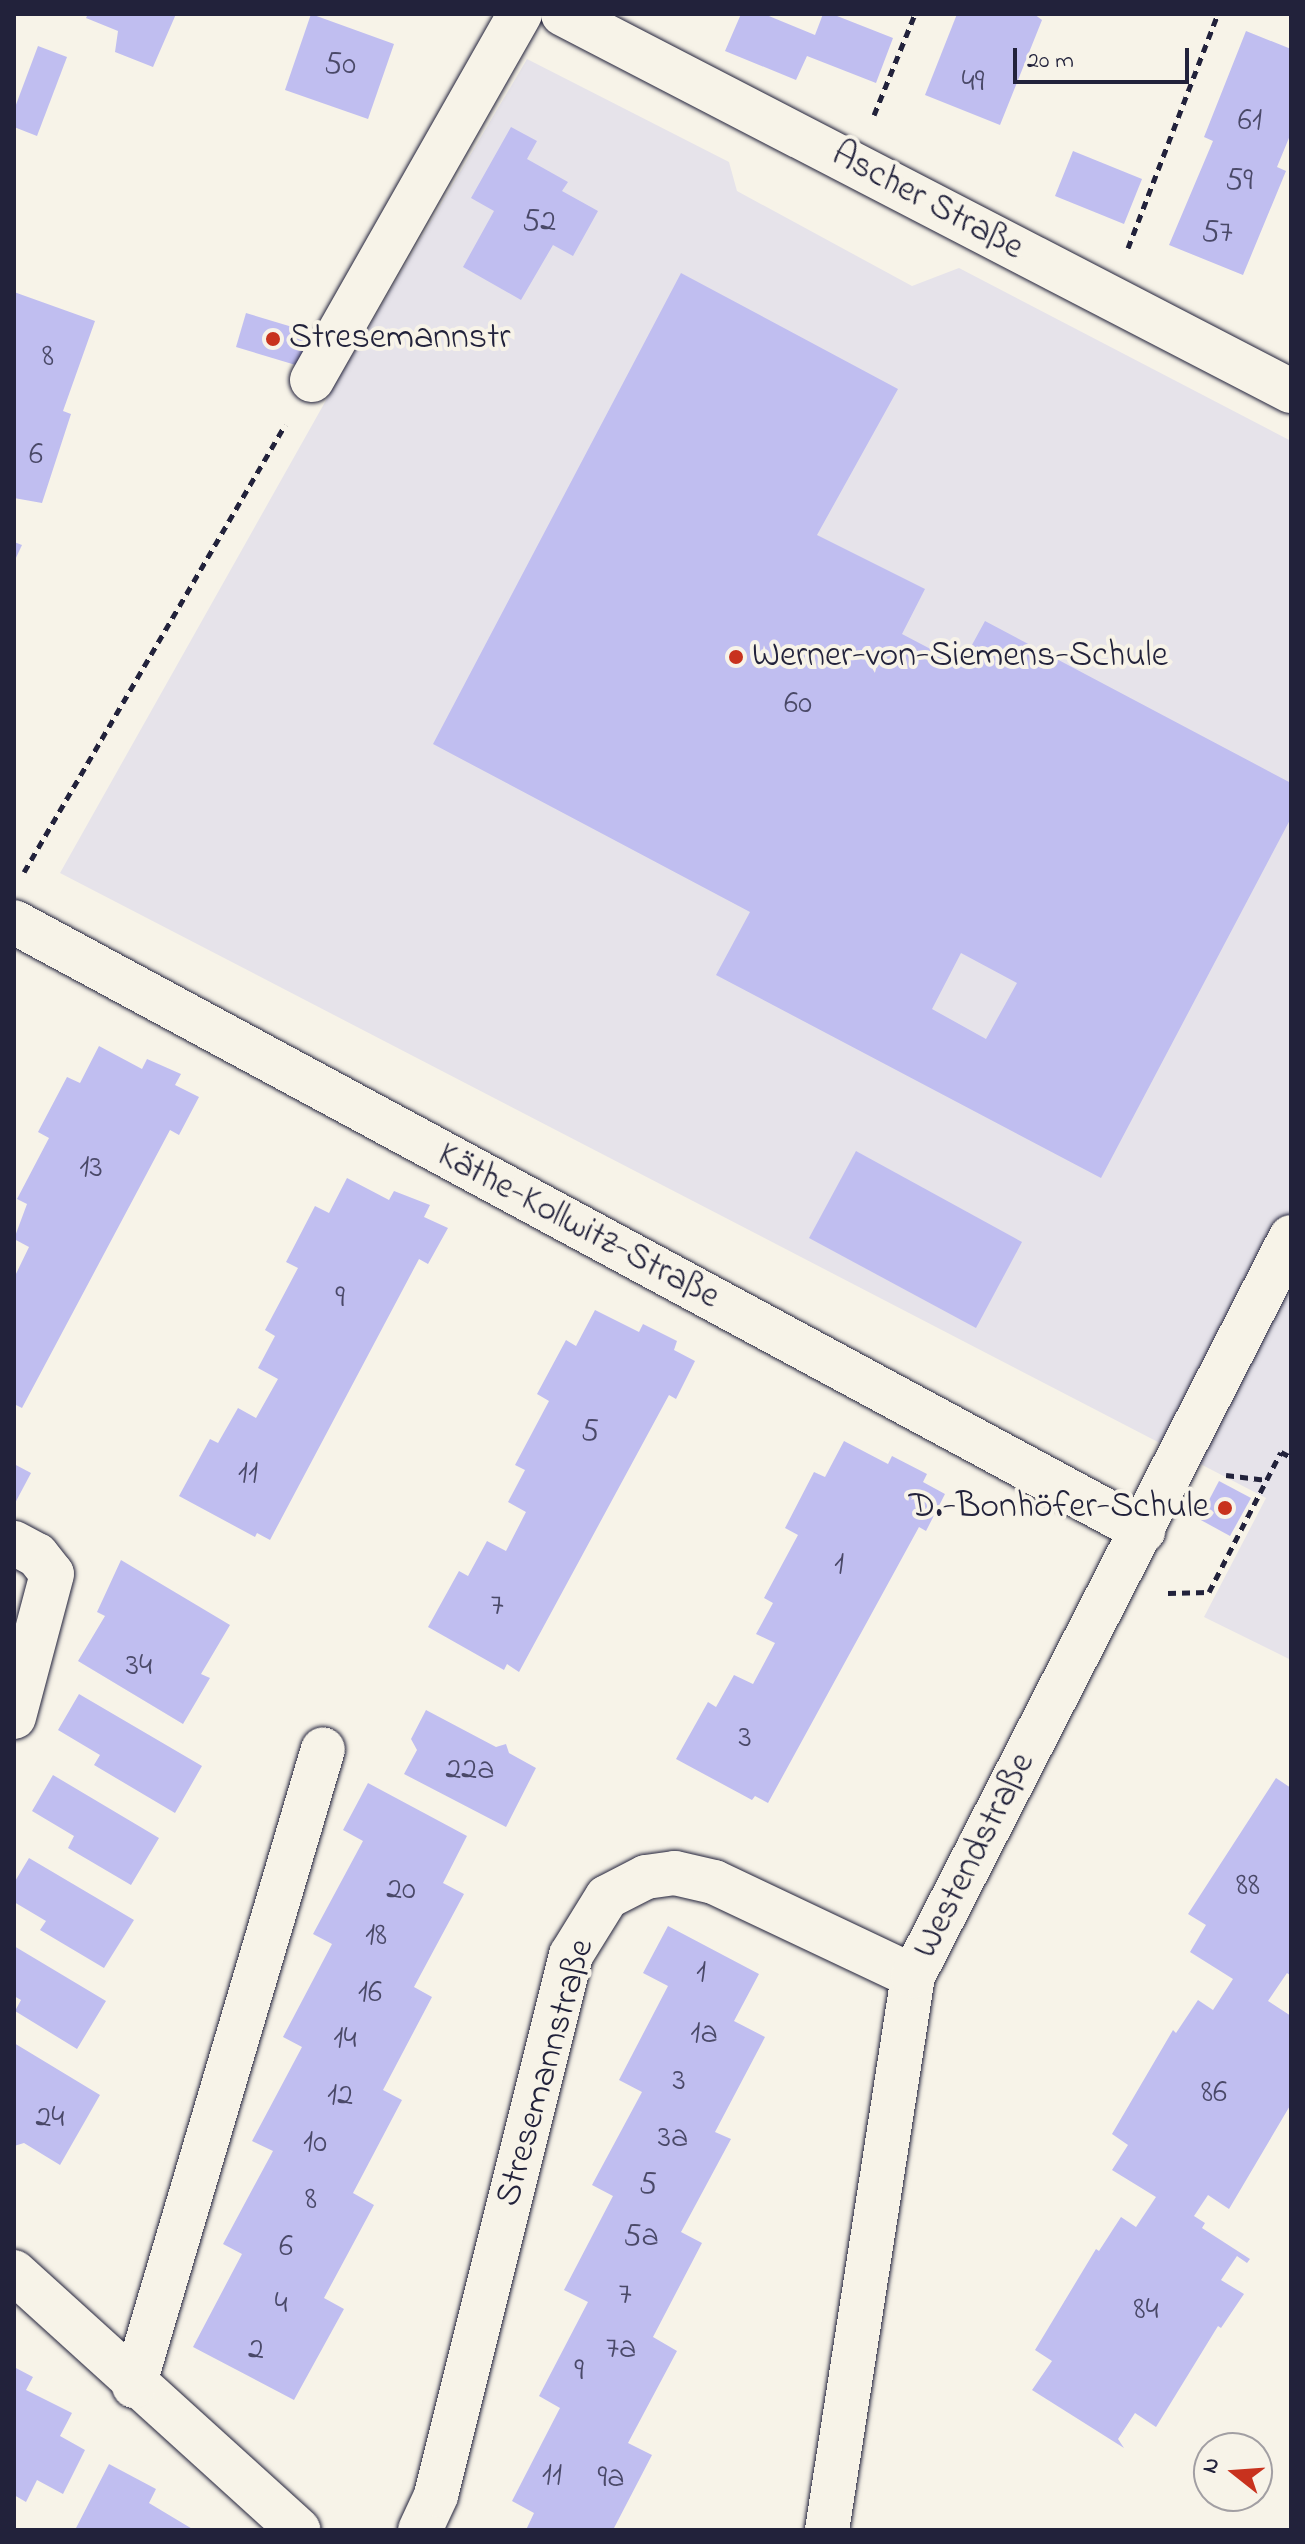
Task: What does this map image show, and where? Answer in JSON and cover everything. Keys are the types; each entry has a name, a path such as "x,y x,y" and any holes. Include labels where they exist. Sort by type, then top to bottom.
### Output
{"street":[{"path":"312,380 520,14"},
{"name":"Ascher Straße","path":"563,14 1291,391"},
{"name":"Käthe-Kollwitz-Straße","path":"14,922 1143,1531"},
{"name":"Westendstraße","path":"827,2530 913,1976 1291,1237"},
{"path":"14,1543 37,1555 52,1574 50,1599 14,1717"},
{"path":"134,2386 323,1749"},
{"name":"Stresemannstraße","path":"420,2530 436,2495 571,1955 607,1897 660,1875 714,1882 913,1976"},
{"path":"14,2272 134,2386 299,2530"}],"path":[{"path":"855,164 915,14"},
{"path":"1110,297 1218,14"},
{"path":"21,877 312,380"},
{"path":"1116,1584 1150,1593 1209,1592 1281,1452 1291,1457"}],"shaded area":[{"name":"Werner-von-Siemens-Schule","path":"527,59 729,162 737,191 912,286 959,268 1291,441 1291,1660 1204,1617 1266,1498 60,873 338,379"}],"building":[{"path":"88,14 176,14 153,67 115,52 118,31 86,18"},
{"path":"311,14 394,44 368,119 285,90"},
{"path":"741,14 764,14 815,35 823,14 832,14 893,38 876,83 807,56 796,80 725,51"},
{"path":"957,14 1034,14 1042,20 1000,125 925,95"},
{"path":"1246,31 1291,49 1291,133 1277,167 1286,171 1243,275 1169,245 1213,141 1204,137"},
{"path":"38,46 67,57 37,136 14,127 14,110"},
{"path":"511,127 537,141 527,159 568,182 562,191 598,211 573,256 553,245 521,300 463,267 494,211 471,198"},
{"path":"1073,151 1142,179 1124,224 1055,196"},
{"path":"681,273 898,389 817,535 925,589 902,634 961,665 985,621 1291,783 1291,818 1101,1178 716,975 750,912 433,744","holes":["961,953 1017,983 986,1039 932,1009"]},
{"path":"14,292 95,321 63,411 71,414 42,503 14,498"},
{"name":"Stresemannstr","path":"246,313 309,332 299,366 236,347"},
{"path":"14,542 22,545 14,562"},
{"path":"99,1046 142,1069 147,1059 181,1074 175,1085 199,1097 179,1135 170,1130 22,1408 14,1404 14,1278 29,1247 14,1239 27,1204 17,1199 49,1138 38,1132 67,1077 80,1083"},
{"path":"856,1151 1022,1242 976,1328 809,1238"},
{"path":"347,1178 389,1200 394,1191 430,1205 424,1217 448,1228 428,1264 419,1259 270,1540 257,1533 255,1537 179,1496 210,1439 218,1443 238,1408 256,1418 278,1379 258,1368 275,1336 265,1330 298,1268 286,1262 315,1206 329,1213"},
{"path":"595,1310 639,1332 643,1324 677,1341 674,1350 695,1361 676,1399 669,1395 519,1672 507,1664 504,1670 428,1627 459,1571 468,1576 487,1541 506,1551 526,1512 508,1502 525,1470 515,1465 549,1401 537,1394 566,1340 576,1346"},
{"path":"844,1441 888,1464 892,1456 927,1474 923,1482 945,1494 926,1531 919,1527 768,1803 755,1796 752,1800 676,1759 708,1702 716,1707 734,1675 753,1684 775,1643 756,1634 773,1603 764,1598 798,1535 785,1528 814,1472 825,1477"},
{"path":"14,1464 31,1473 14,1505"},
{"name":"D.-Bonhöfer-Schule","path":"1219,1481 1251,1498 1230,1536 1199,1519"},
{"path":"121,1560 230,1625 201,1674 210,1678 183,1724 78,1661 105,1616 97,1612"},
{"path":"79,1694 202,1766 175,1813 94,1765 100,1755 58,1730"},
{"path":"426,1710 496,1747 506,1744 509,1753 536,1768 506,1827 404,1774 417,1750 411,1739"},
{"path":"53,1775 159,1838 131,1885 68,1848 74,1836 32,1811"},
{"path":"1276,1778 1291,1788 1291,1976 1287,1973 1268,2001 1291,2016 1291,2104 1229,2209 1208,2195 1194,2216 1205,2223 1202,2228 1250,2259 1247,2263 1237,2256 1221,2280 1244,2294 1221,2328 1218,2326 1156,2427 1135,2413 1118,2439 1124,2448 1032,2390 1052,2361 1035,2350 1096,2249 1099,2251 1121,2217 1136,2227 1156,2197 1112,2170 1128,2145 1112,2134 1173,2030 1176,2033 1198,2000 1213,2010 1233,1979 1190,1952 1206,1925 1188,1914"},
{"path":"368,1783 467,1836 443,1883 464,1894 414,1987 432,1997 383,2090 402,2100 353,2193 374,2205 324,2298 344,2309 294,2400 193,2347 242,2254 223,2244 273,2151 252,2141 302,2047 283,2037 332,1944 313,1934 363,1841 343,1830"},
{"path":"29,1858 134,1920 104,1968 40,1930 46,1921 14,1902 14,1883"},
{"path":"668,1926 759,1974 734,2021 765,2037 715,2132 731,2139 681,2232 702,2243 653,2337 677,2351 628,2443 652,2455 613,2530 526,2530 534,2513 512,2501 560,2408 539,2396 588,2302 564,2290 613,2196 592,2185 642,2092 619,2080 668,1986 643,1973"},
{"path":"14,1946 106,2001 77,2049 15,2011 21,2000 14,1996"},
{"path":"14,2043 100,2095 60,2165 24,2143 14,2146"},
{"path":"14,2367 33,2377 26,2390 72,2413 60,2436 85,2450 63,2494 37,2480 26,2502 14,2495"},
{"path":"109,2464 156,2489 149,2503 194,2530 75,2530"}],"place":[{"name":"Stresemannstr","path":"273,339"},
{"name":"Werner-von-Siemens-Schule","path":"736,657"},
{"name":"D.-Bonhöfer-Schule","path":"1225,1508"}]}
